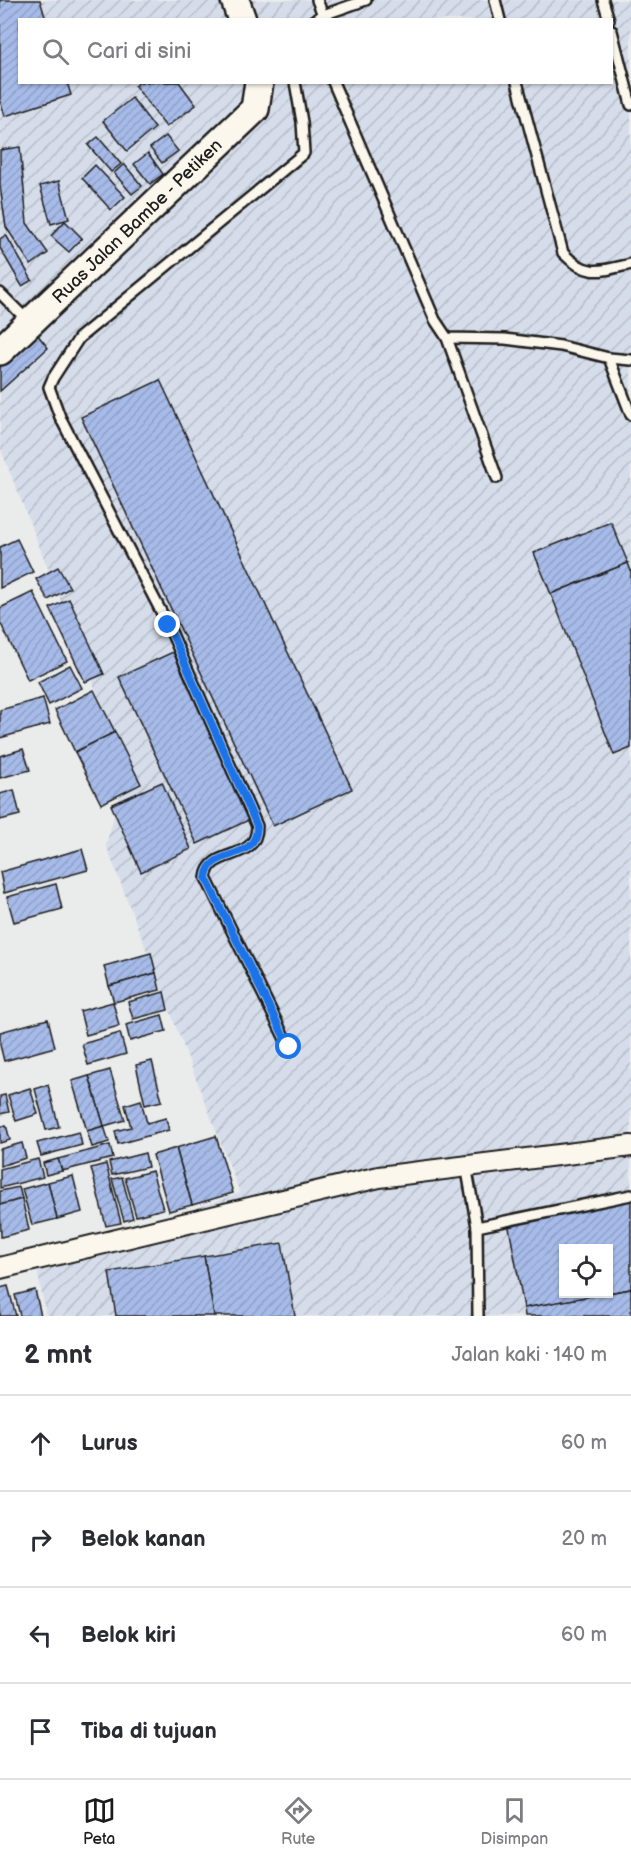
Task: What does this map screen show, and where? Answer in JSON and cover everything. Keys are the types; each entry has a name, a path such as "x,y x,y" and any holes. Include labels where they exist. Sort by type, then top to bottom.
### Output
{"main road":[{"path":"235,0 241,18"},
{"name":"Ruas Jalan Bambe - Petiken","path":"0,351 255,110 259,84"}],"street":[{"path":"0,1268 379,1177 631,1146"}],"lane":[{"path":"317,0 319,17 366,0"},
{"path":"495,0 500,18"},
{"path":"603,0 608,18"},
{"path":"613,35 631,105"},
{"path":"289,1047 206,878 214,862 252,846 257,835 257,826 168,625 60,417 50,387 53,378 79,338 304,153 302,122 295,84"},
{"path":"334,84 435,320 447,338 497,478"},
{"path":"518,84 563,253 574,265 596,272 631,264"},
{"path":"0,292 31,323"},
{"path":"447,338 505,339 561,346 609,358 631,360"},
{"path":"609,358 631,415"},
{"path":"466,1166 477,1227 478,1316"},
{"path":"477,1227 631,1195"}],"shaded area":[{"path":"0,0 631,0 631,1316 46,1316 36,1264 240,1193 106,845 127,769 0,447"}],"building":[{"path":"0,0 40,0 45,18 18,18 18,84 68,84 71,95 5,116 0,101"},
{"path":"138,84 180,84 196,105 166,127 135,86"},
{"path":"132,98 155,128 127,151 103,121"},
{"path":"166,136 178,151 162,163 150,148"},
{"path":"98,137 121,164 111,172 88,145"},
{"path":"20,147 27,223 48,253 31,265 6,227 0,186 0,150"},
{"path":"148,153 163,174 150,184 134,164"},
{"path":"124,164 142,186 132,194 114,173"},
{"path":"95,165 125,197 111,210 82,178"},
{"path":"59,181 69,219 51,224 40,186"},
{"path":"65,221 82,238 69,252 51,236"},
{"path":"6,235 32,280 22,286 0,248 0,239"},
{"path":"37,334 48,348 0,391 0,367"},
{"path":"160,380 352,789 273,826 81,417"},
{"path":"611,522 628,563 551,594 534,553"},
{"path":"17,539 33,572 0,588 0,547"},
{"path":"628,563 631,571 631,748 614,755 551,594"},
{"path":"58,567 70,588 48,600 36,579"},
{"path":"33,592 67,661 28,680 0,622 0,608"},
{"path":"69,599 104,674 85,682 50,608"},
{"path":"173,652 251,819 197,844 119,677"},
{"path":"70,665 82,688 49,705 38,682"},
{"path":"94,690 115,732 75,752 55,710"},
{"path":"43,698 50,724 0,738 0,710"},
{"path":"115,732 141,784 101,804 75,752"},
{"path":"23,749 30,770 0,778 0,756"},
{"path":"162,782 191,849 141,872 111,805"},
{"path":"14,790 20,815 0,820 0,794"},
{"path":"82,849 88,870 4,893 0,872"},
{"path":"56,884 62,909 14,922 7,897"},
{"path":"151,953 156,973 109,986 104,966"},
{"path":"156,973 160,990 114,1002 109,986"},
{"path":"164,992 168,1010 133,1019 128,1002"},
{"path":"113,1002 119,1026 86,1035 80,1011"},
{"path":"162,1015 166,1031 130,1041 126,1025"},
{"path":"48,1019 55,1047 4,1061 0,1032"},
{"path":"120,1033 126,1054 88,1065 82,1044"},
{"path":"152,1061 162,1101 145,1105 136,1065"},
{"path":"110,1070 125,1120 104,1126 89,1076"},
{"path":"89,1076 104,1126 87,1131 72,1081"},
{"path":"48,1085 59,1127 46,1130 35,1089"},
{"path":"30,1088 38,1114 16,1121 8,1095"},
{"path":"5,1095 9,1112 0,1114 0,1096"},
{"path":"141,1100 147,1123 166,1118 169,1130 118,1144 115,1131 131,1127 125,1105"},
{"path":"6,1125 10,1140 0,1143 0,1127"},
{"path":"104,1126 109,1142 92,1147 87,1131"},
{"path":"79,1132 82,1145 41,1156 37,1143"},
{"path":"216,1136 233,1193 192,1205 176,1148"},
{"path":"22,1143 26,1158 0,1166 0,1149"},
{"path":"110,1145 113,1158 62,1171 58,1159"},
{"path":"176,1148 192,1205 169,1211 153,1155"},
{"path":"145,1153 148,1167 112,1175 109,1162"},
{"path":"38,1159 43,1177 0,1188 0,1169"},
{"path":"58,1159 62,1171 46,1175 43,1163"},
{"path":"106,1164 121,1223 106,1226 91,1168"},
{"path":"152,1171 163,1209 136,1216 125,1178"},
{"path":"73,1176 82,1212 57,1219 48,1182"},
{"path":"122,1177 133,1218 124,1221 112,1179"},
{"path":"48,1182 57,1219 32,1225 22,1189"},
{"path":"19,1187 22,1199 0,1205 0,1191"},
{"path":"22,1199 29,1230 1,1237 0,1205"},
{"path":"631,1200 631,1289 613,1292 613,1244 559,1244 559,1298 582,1298 524,1308 508,1222"},
{"path":"282,1243 295,1316 214,1316 204,1256"},
{"path":"204,1256 214,1316 116,1316 109,1272"},
{"path":"8,1286 16,1316 0,1316 0,1288"},
{"path":"631,1289 631,1316 525,1316 524,1308 580,1298 613,1298 613,1292"},
{"path":"35,1290 41,1316 20,1316 15,1295"}],"route":[{"path":"168,625 257,826 257,835 252,846 214,862 206,878 289,1047"}]}
